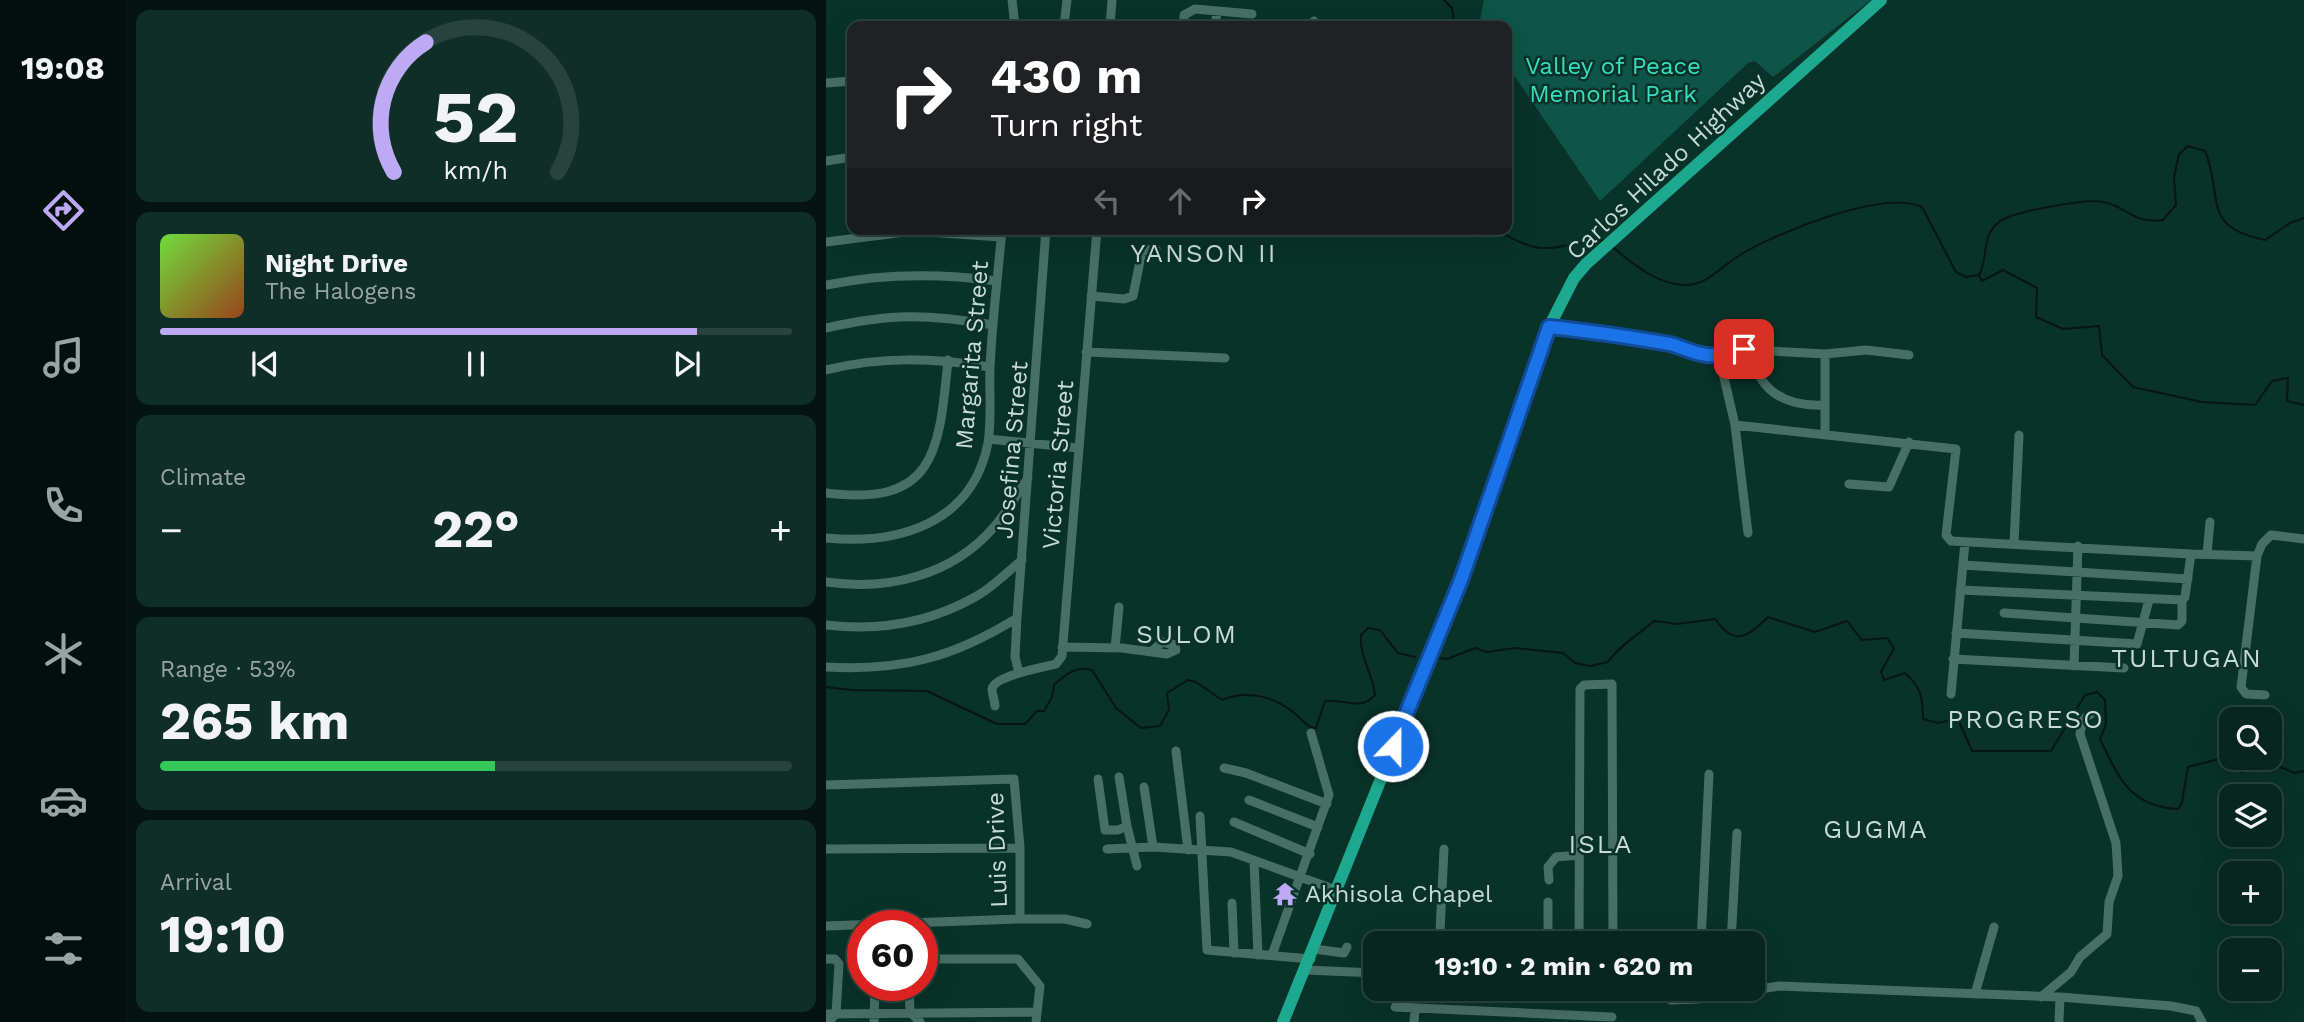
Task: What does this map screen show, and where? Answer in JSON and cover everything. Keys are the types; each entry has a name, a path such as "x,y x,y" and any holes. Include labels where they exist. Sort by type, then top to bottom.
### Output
{"main road":[{"name":"Carlos Hilado Highway","path":"1283,1022 1461,580 1549,327 1574,278 1881,0"}],"street":[{"path":"1012,0 1014,21"},
{"path":"1065,21 1067,0"},
{"path":"1110,21 1112,0"},
{"path":"1184,21 1184,15 1190,10 1252,14"},
{"path":"1216,21 1217,12"},
{"path":"826,83 847,81"},
{"path":"826,161 847,159"},
{"path":"826,242 881,235"},
{"name":"Margarita Street","path":"826,538 876,540 907,533 933,521 957,502 975,480 989,439 990,367 1002,235"},
{"name":"Josefina Street","path":"1019,673 1015,657 1017,618 1033,443 1046,235"},
{"name":"Victoria Street","path":"1062,647 1096,235"},
{"path":"1091,296 1124,299 1133,296 1142,251 1156,249"},
{"path":"826,285 897,274 944,274 997,281"},
{"path":"826,328 860,320 922,314 993,325"},
{"path":"1549,327 1620,335 1680,346 1703,355 1719,356 1734,349 1825,354 1866,350 1909,355"},
{"path":"1754,350 1754,366 1759,379 1787,402 1806,406 1824,405"},
{"path":"1086,352 1225,358"},
{"path":"1825,354 1825,435"},
{"path":"1719,356 1735,425 1748,533"},
{"path":"826,370 883,359 948,360 990,367"},
{"path":"826,493 859,498 890,494 912,480 935,449 942,425 948,360"},
{"path":"1735,425 1954,447 1958,451 1946,535 1951,541 2257,556"},
{"path":"2014,544 2019,435"},
{"path":"989,439 1078,448"},
{"path":"1849,484 1889,486 1909,442"},
{"path":"826,582 886,585 947,564 994,528 1029,476"},
{"path":"2207,554 2210,522"},
{"path":"2265,695 2246,694 2241,687 2257,556 2262,544 2271,535 2304,539"},
{"path":"1951,694 1965,542"},
{"path":"2074,666 2078,546"},
{"path":"2004,613 2144,624 2181,624 2182,600 2191,554"},
{"path":"826,625 885,627 917,621 975,597 1022,560"},
{"path":"1963,565 2188,579"},
{"path":"1960,590 2076,593 2149,600 2182,600"},
{"path":"1956,633 2137,644 2149,600"},
{"path":"1115,648 1119,607"},
{"path":"826,667 886,668 928,661 980,641 1017,618"},
{"path":"995,706 993,686 1019,673 1056,664 1060,661 1062,647 1151,652"},
{"path":"1954,659 2124,668"},
{"path":"1579,931 1580,689 1584,685 1612,684 1613,931"},
{"path":"2041,997 2071,972 2080,957 2107,934 2110,928 2109,902 2118,876 2118,858 2096,774 2081,734 2083,719 2091,714"},
{"path":"1272,955 1327,804 1329,786 1311,733"},
{"path":"1176,751 1188,850"},
{"path":"1224,768 1246,772 1327,804"},
{"path":"1702,931 1709,774"},
{"path":"1119,777 1126,826 1134,847 1137,866"},
{"name":"Luis Drive","path":"826,785 1014,779 1020,848 1020,919 938,922"},
{"path":"1098,779 1105,830 1126,826"},
{"path":"1144,787 1153,847"},
{"path":"1249,800 1318,827"},
{"path":"1200,816 1206,949 1310,959 1363,970"},
{"path":"1234,822 1310,854"},
{"path":"1732,931 1737,833"},
{"path":"1107,849 1153,847 1228,852 1336,890"},
{"path":"826,849 1020,848"},
{"path":"1440,931 1444,849"},
{"path":"1549,880 1548,867 1556,857 1579,855"},
{"path":"1254,861 1258,955"},
{"path":"1548,902 1548,931"},
{"path":"1232,903 1234,953"},
{"path":"1020,919 1065,919 1087,924"},
{"name":"Luis Drive","path":"826,926 847,926"},
{"path":"1975,994 1994,927"},
{"path":"1310,959 1345,953 1347,947"},
{"path":"826,1014 875,1017 910,1012 1037,1017 1039,983 1018,959 938,958"},
{"path":"826,959 835,959 839,964 836,1013 828,1022"},
{"path":"1765,988 1779,986 2060,997 2171,1006 2196,1011 2202,1022"},
{"path":"2059,1022 2060,997"},
{"path":"910,1001 910,1012 920,1022"},
{"path":"1395,1007 1472,1017 1612,1017"},
{"path":"1414,1022 1415,1009"}],"green space":[{"name":"Valley of Peace Memorial Park","path":"1484,0 1871,0 1773,77 1755,61 1748,63 1600,201 1512,72 1512,21 1480,21"}],"waterway":[{"path":"1444,0 1452,8 1454,21"},
{"path":"1614,248 1655,277 1674,284 1692,284 1707,279 1733,259 1757,246 1803,225 1857,208 1904,203 1922,207 1956,272 1966,277 1979,275 1989,234 1999,222 2018,214 2095,201 2112,204 2144,220 2163,220 2176,205 2174,177 2179,154 2188,146 2205,151 2218,208 2222,218 2231,227 2265,240 2290,223 2304,218"},
{"path":"1506,235 1538,248 1604,240"},
{"path":"1979,275 1982,281 2003,270 2037,288 2036,317 2063,329 2099,326 2102,355 2133,387 2202,402 2255,405 2272,381 2288,378 2287,401 2304,405"},
{"path":"1438,658 1447,659 1475,648 1487,652 1515,648 1563,653 1575,663 1590,666 1608,662 1623,645 1654,621 1677,624 1715,619 1722,628 1735,636 1754,630 1768,617 1815,632 1847,621 1862,640 1887,638 1894,648 1881,672 1884,680 1905,673 1920,693 1923,719 1938,723 1958,719 1972,751 2051,751 2085,695 2097,692 2105,700 2106,724 2100,739 2120,777 2137,796 2161,807 2178,809 2182,802 2188,767 2219,759"},
{"path":"826,687 927,691 997,724 1025,724 1037,711 1044,711 1052,697 1054,685 1072,672 1087,669 1092,670 1116,708 1141,728 1160,726 1169,710 1167,693 1188,680 1196,682 1222,700 1242,695 1272,700 1291,710 1308,726 1316,728 1325,701 1358,704 1375,695 1361,643 1361,635 1368,628 1380,630 1398,653 1415,657"},
{"path":"2282,768 2294,773 2304,771"},
{"path":"2240,770 2247,770"}],"place":[{"name":"Akhisola Chapel","path":"1285,894"}],"district":[{"name":"YANSON II","path":"1204,253"},
{"name":"SULOM","path":"1187,634"},
{"name":"TULTUGAN","path":"2187,658"},
{"name":"PROGRESO","path":"2026,719"},
{"name":"GUGMA","path":"1876,829"},
{"name":"ISLA","path":"1601,844"}],"route":[{"path":"1393,746 1461,580 1549,327 1620,335 1680,346 1703,355 1719,356 1734,349 1744,349"}]}
